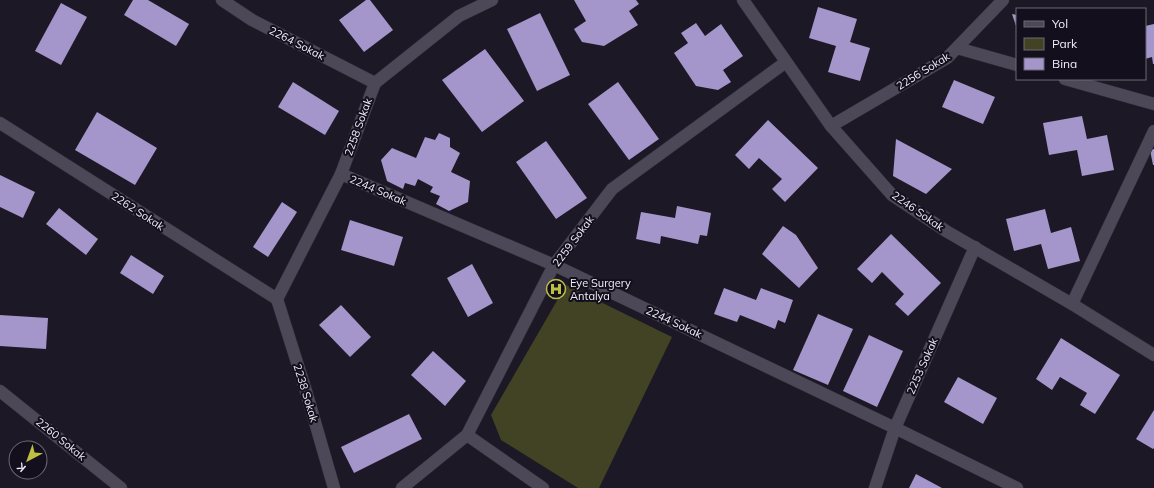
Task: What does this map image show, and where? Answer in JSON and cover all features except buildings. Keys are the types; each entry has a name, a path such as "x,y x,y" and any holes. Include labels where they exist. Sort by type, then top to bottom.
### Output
{"street":[{"name":"2264 Sokak","path":"222,0 252,20 375,83"},
{"path":"375,83 459,16 492,0"},
{"name":"2246 Sokak","path":"743,0 831,126 892,195 946,231 1072,304 1154,355"},
{"name":"2256 Sokak","path":"831,126 947,58 1004,0"},
{"path":"957,48 1016,65"},
{"name":"2259 Sokak","path":"402,488 467,435 554,265 612,189 786,62"},
{"path":"1069,80 1154,104"},
{"name":"2258 Sokak","path":"277,299 341,174 375,83"},
{"name":"2262 Sokak","path":"0,123 277,299"},
{"path":"1072,304 1154,131"},
{"name":"2244 Sokak","path":"341,174 554,265 1017,488"},
{"name":"2253 Sokak","path":"875,488 895,428 975,247"},
{"name":"2238 Sokak","path":"277,299 306,391 334,488"},
{"name":"2260 Sokak","path":"0,391 121,488"},
{"path":"467,435 543,488"}],"green space":[{"path":"566,285 672,337 599,488 578,488 501,440 491,415"}],"place":[{"name":"Eye Surgery Antalya","path":"556,289"}]}
